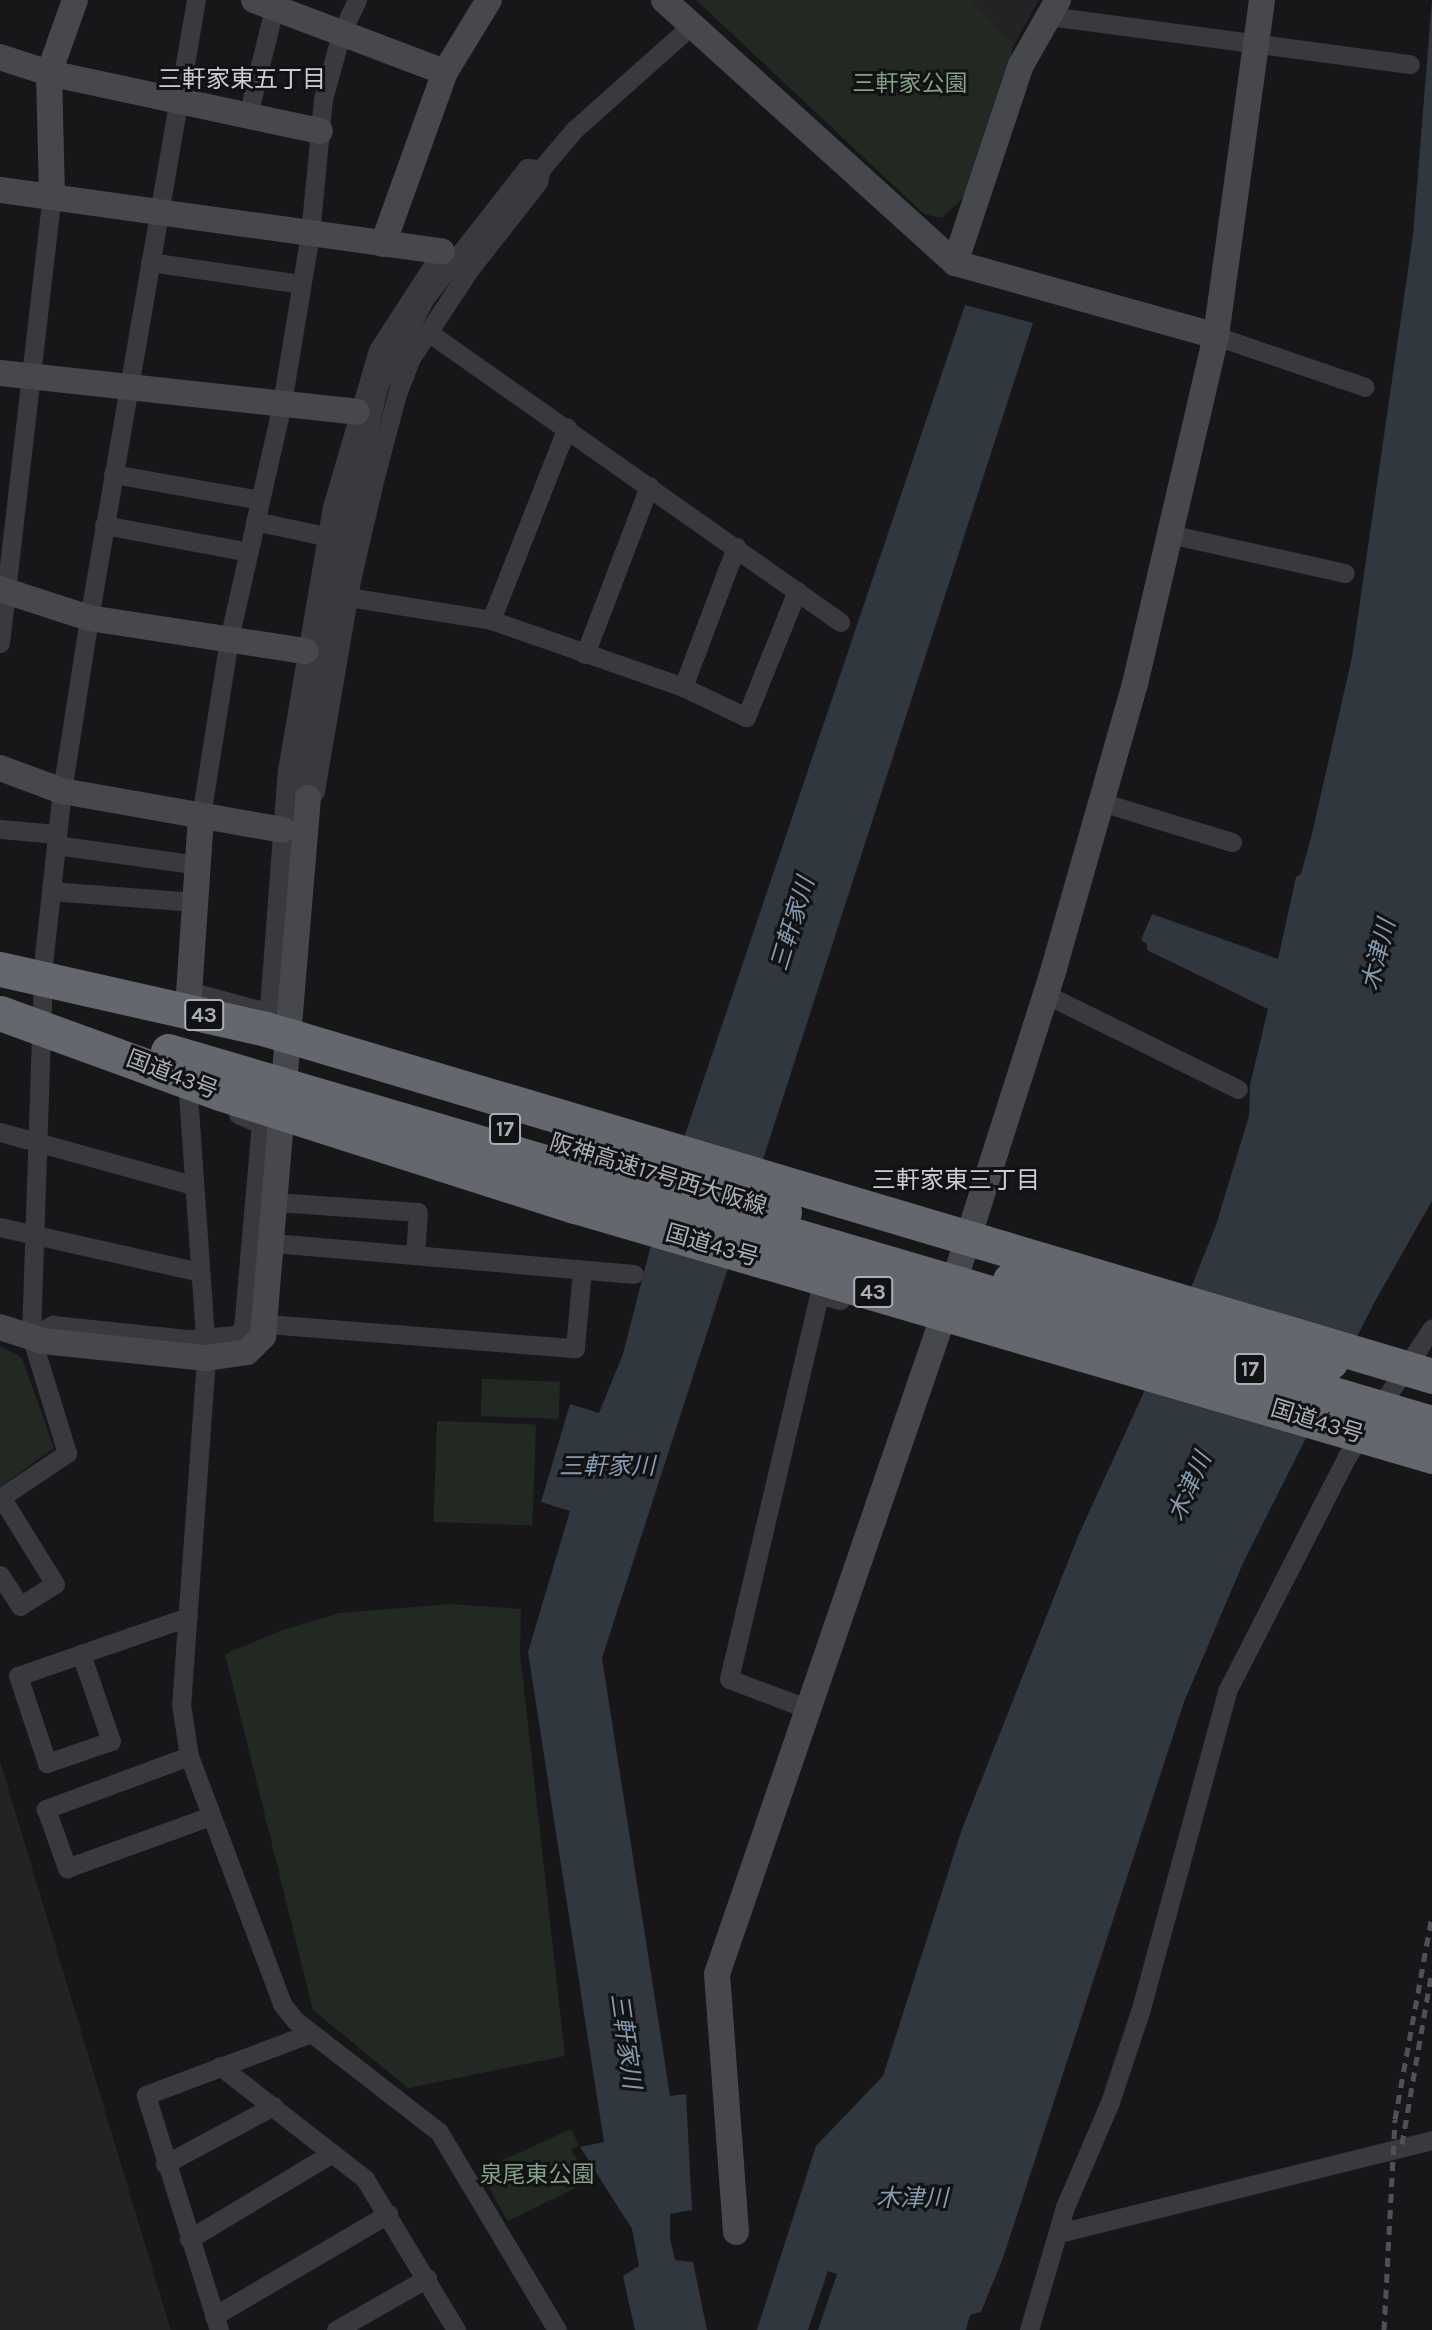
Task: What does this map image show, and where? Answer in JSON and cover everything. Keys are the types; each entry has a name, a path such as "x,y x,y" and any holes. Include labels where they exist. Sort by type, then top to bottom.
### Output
{"highway":[{"name":"43","path":"0,969 305,1041 1432,1376"},
{"name":"阪神高速17号西大阪線","path":"0,979 788,1224 896,1267 1068,1319"},
{"name":"阪神高速17号西大阪線","path":"0,1001 788,1224 1010,1280 1114,1311"},
{"name":"国道43号","path":"0,1013 293,1117 575,1206 1432,1456"},
{"path":"305,1041 428,1087 691,1172 788,1224"},
{"path":"293,1117 414,1144 619,1203 788,1224"},
{"path":"896,1267 1090,1344 1280,1402 1365,1422"},
{"path":"1010,1280 1164,1307 1265,1336 1383,1362"},
{"path":"1114,1311 1432,1389"},
{"name":"17","path":"1114,1311 1165,1331 1432,1408"},
{"path":"1068,1319 1174,1360 1432,1442"},
{"name":"17","path":"1068,1319 1121,1330 1432,1423"}],"street":[{"path":"0,643 2,590 32,376 52,197 49,73 75,0"},
{"path":"0,1575 20,1606 55,1584 0,1498 67,1453 31,1336 38,1037 43,965 62,790 89,618 195,0"},
{"path":"189,1000 201,816 229,639 282,403 310,234 323,99 341,34 357,0"},
{"path":"383,244 445,72 489,0"},
{"path":"664,0 694,23 955,263 1216,336 1366,387"},
{"path":"736,2232 717,1974 806,1707 939,1329 1045,994 1101,802 1216,336 1262,0"},
{"path":"248,116 264,4 445,72"},
{"path":"955,263 1021,65 1054,8 1256,42 1410,64"},
{"path":"308,798 315,791 348,597 397,394 428,332 538,182 541,169 574,130 694,23"},
{"path":"0,57 49,73 320,131"},
{"path":"0,1327 31,1336 247,1352 256,1346 267,1324 276,1202 305,1041 308,798 300,788 330,591 378,387 425,298 527,168 541,169"},
{"path":"0,190 442,251 377,351 357,412 325,536 305,650 283,830 269,1007 259,1010 189,1000 0,952"},
{"path":"150,262 300,284"},
{"path":"428,332 567,427 840,622"},
{"path":"0,373 357,412"},
{"path":"491,620 567,427"},
{"path":"113,474 260,500"},
{"path":"585,654 649,485"},
{"path":"256,521 325,536"},
{"path":"104,526 249,552"},
{"path":"1169,534 1345,573"},
{"path":"683,687 736,547"},
{"path":"2,590 89,618 305,650"},
{"path":"348,597 491,620 683,687 746,717 797,591"},
{"path":"0,768 62,790 283,830"},
{"path":"1101,802 1233,842"},
{"path":"0,829 198,865"},
{"path":"51,891 195,902"},
{"path":"1045,994 1238,1090"},
{"path":"189,1000 305,1041"},
{"path":"0,1026 38,1037 261,1124 247,1319 236,1335 206,1348"},
{"path":"188,1094 206,1348 181,1713 190,1756 273,1986 282,2004 312,2033 439,2132 557,2330"},
{"path":"0,1132 193,1185"},
{"path":"276,1202 418,1212 415,1255"},
{"path":"0,1227 33,1238 199,1272"},
{"path":"273,1243 634,1274"},
{"path":"267,1324 575,1348 582,1270"},
{"path":"806,1707 729,1679 819,1294 939,1329"},
{"path":"1029,2330 1059,2233 1140,2012 1227,1691 1348,1455 1432,1328"},
{"path":"81,1654 111,1741 47,1763 18,1676 81,1654 188,1617"},
{"path":"190,1756 46,1809 67,1868 211,1815"},
{"path":"312,2033 146,2095 216,2323 388,2214"},
{"path":"220,2066 357,2171 388,2214 456,2330"},
{"path":"165,2164 272,2106"},
{"path":"1059,2233 1432,2140"},
{"path":"189,2239 332,2153"},
{"path":"335,2330 427,2278"}],"shaded area":[{"path":"972,0 1039,0 1014,44"},
{"path":"0,1761 169,2324 171,2330 0,2330"}],"green space":[{"name":"三軒家公園","path":"696,0 972,0 1014,44 965,196 942,218 924,214"},
{"path":"0,1346 22,1358 54,1448 0,1487"},
{"path":"482,1379 560,1382 559,1419 481,1416"},
{"path":"437,1421 536,1424 532,1525 433,1522"},
{"path":"450,1604 521,1609 520,1654 565,2056 408,2088 313,2010 225,1654 283,1630 340,1613"},
{"name":"泉尾東公園","path":"571,2129 579,2145 571,2150 590,2181 508,2221 479,2171"}],"water":[{"name":"木津川","path":"1432,0 1432,1201 1374,1303 1243,1563 1184,1702 1003,2258 981,2312 970,2315 966,2330 818,2330 837,2274 828,2271 808,2330 757,2330 816,2146 883,2076 962,1829 1079,1534 1187,1298 1216,1225 1249,1116 1250,1085 1268,1009 1147,950 1147,944 1141,940 1152,914 1278,959 1296,877 1301,874 1312,834 1352,657 1413,235"},
{"name":"三軒家川","path":"965,305 1033,323 602,1658 670,2096 686,2094 692,2210 670,2214 670,2239 675,2260 693,2262 707,2330 635,2330 623,2276 639,2266 632,2229 580,2147 604,2142 528,1652 570,1511 541,1502 570,1404 599,1413 623,1354 661,1206"}],"railway":[{"path":"1384,2330 1395,2119 1432,1916"},
{"path":"1402,2144 1432,1971"}],"district":[{"name":"三軒家東五丁目","path":"242,80"},
{"name":"三軒家東三丁目","path":"956,1181"}]}
